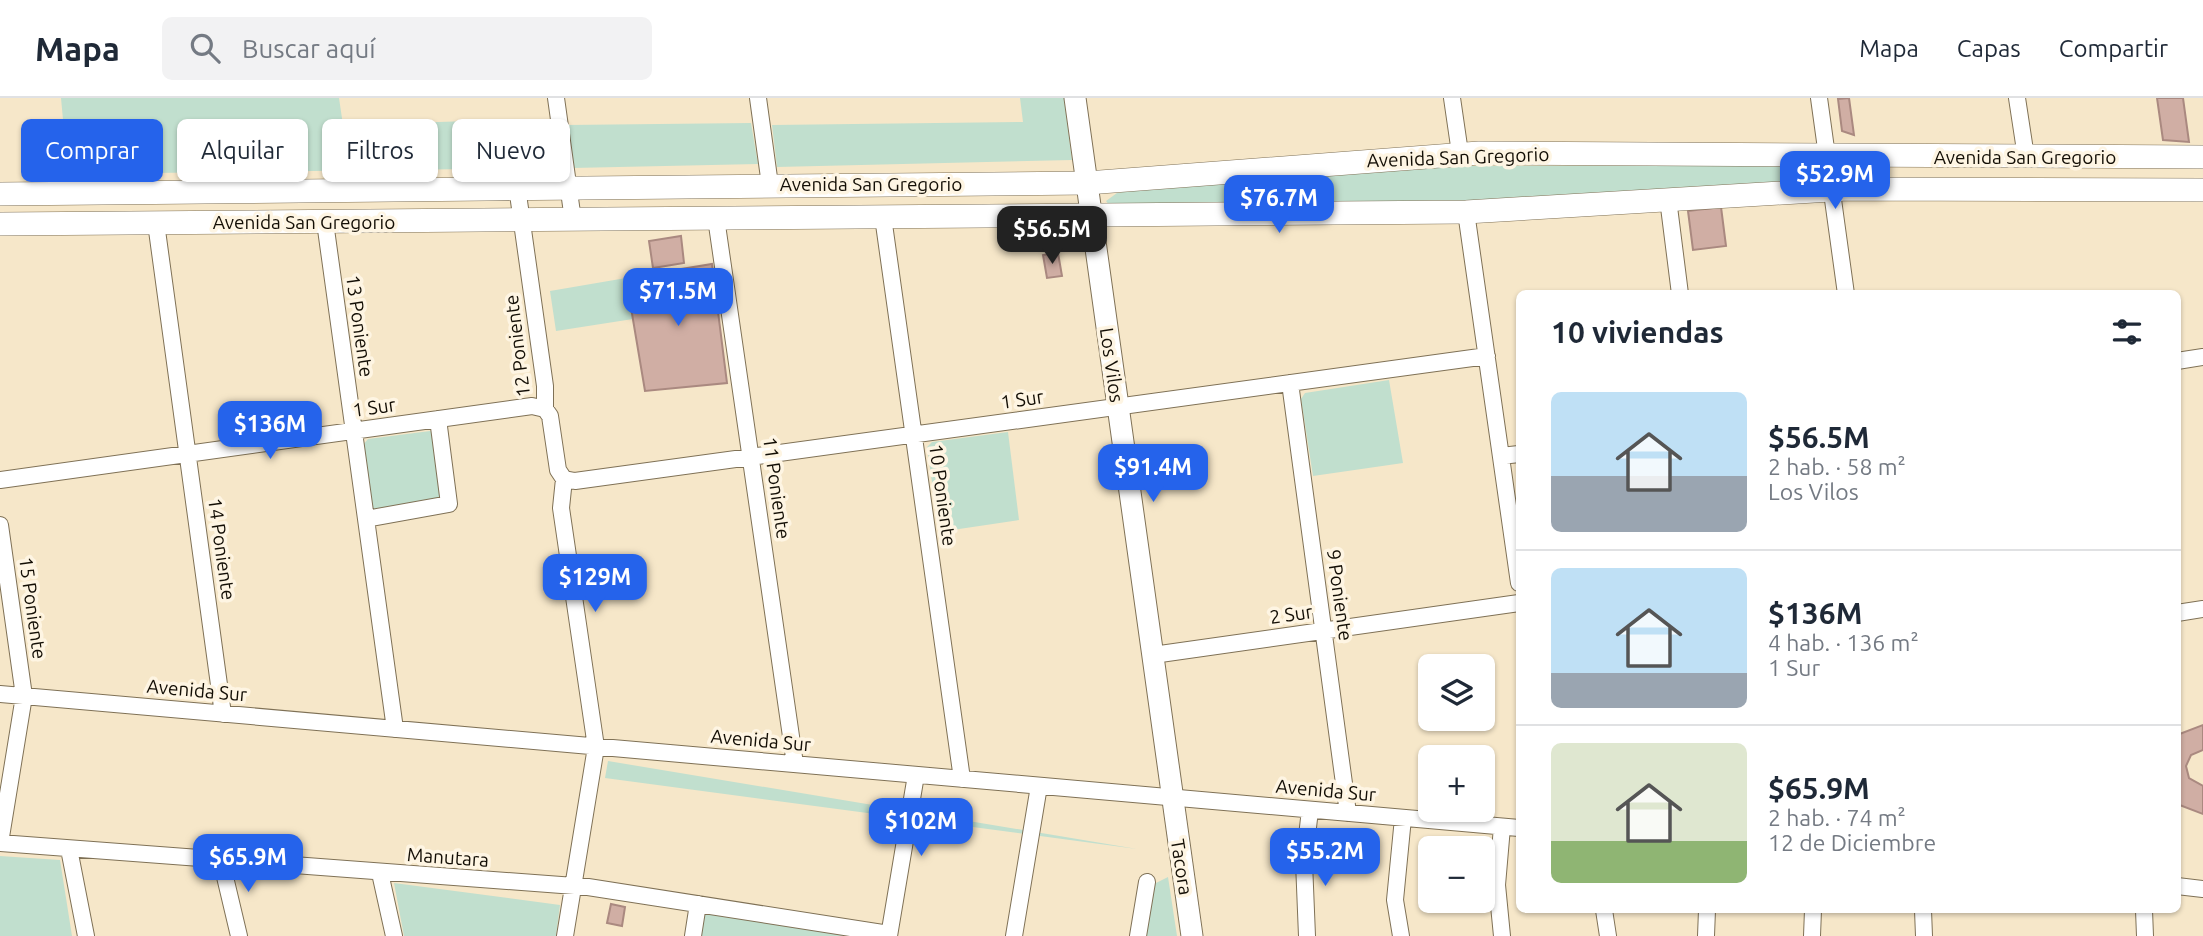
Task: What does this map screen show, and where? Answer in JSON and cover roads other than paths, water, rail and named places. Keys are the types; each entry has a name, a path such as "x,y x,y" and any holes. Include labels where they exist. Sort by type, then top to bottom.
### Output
{"main road":[{"name":"Avenida San Gregorio","path":"0,194 1087,183 1460,153 2203,157"},
{"name":"Avenida San Gregorio","path":"0,224 1466,212 1832,190 2203,190"}],"street":[{"path":"556,98 573,220"},
{"path":"758,98 770,185"},
{"name":"Los Vilos","path":"1075,98 1171,798"},
{"path":"1452,98 1460,153"},
{"path":"1819,98 1845,290"},
{"path":"2017,98 2026,157"},
{"name":"12 Poniente","path":"517,187 545,386 545,409 550,416 558,470 564,479 561,508 596,747 565,936"},
{"path":"1668,199 1680,290"},
{"path":"1466,212 1516,562"},
{"name":"10 Poniente","path":"883,217 962,779"},
{"name":"11 Poniente","path":"716,218 795,764"},
{"name":"13 Poniente","path":"325,222 395,729"},
{"name":"14 Poniente","path":"156,223 223,714"},
{"name":"1 Sur","path":"564,479 575,481 1487,356"},
{"path":"2181,360 2203,357"},
{"name":"9 Poniente","path":"1290,383 1348,813"},
{"name":"1 Sur","path":"0,480 532,406 545,409"},
{"path":"366,519 449,504 438,419"},
{"path":"1501,456 1516,454"},
{"name":"15 Poniente","path":"0,525 24,696 0,843"},
{"name":"2 Sur","path":"1153,655 1516,603"},
{"path":"2181,613 2203,610"},
{"name":"Avenida Sur","path":"0,694 1516,828"},
{"path":"889,935 916,775"},
{"path":"1014,936 1039,786"},
{"name":"Tacora","path":"1171,798 1192,936"},
{"path":"1307,936 1304,862 1310,810"},
{"path":"1401,936 1395,900 1403,818"},
{"path":"1502,827 1497,886 1502,936"},
{"name":"Manutara","path":"0,843 573,887 889,935"},
{"path":"69,849 86,936"},
{"path":"221,860 239,936"},
{"path":"380,873 394,936"},
{"name":"Tacora","path":"1138,936 1146,882"},
{"path":"2181,887 2203,889"},
{"path":"693,936 698,904"},
{"path":"1604,913 1608,936"},
{"path":"1706,936 1707,913"},
{"path":"1812,936 1813,913"},
{"path":"1923,913 1924,936"},
{"path":"2144,913 2145,936"}]}
